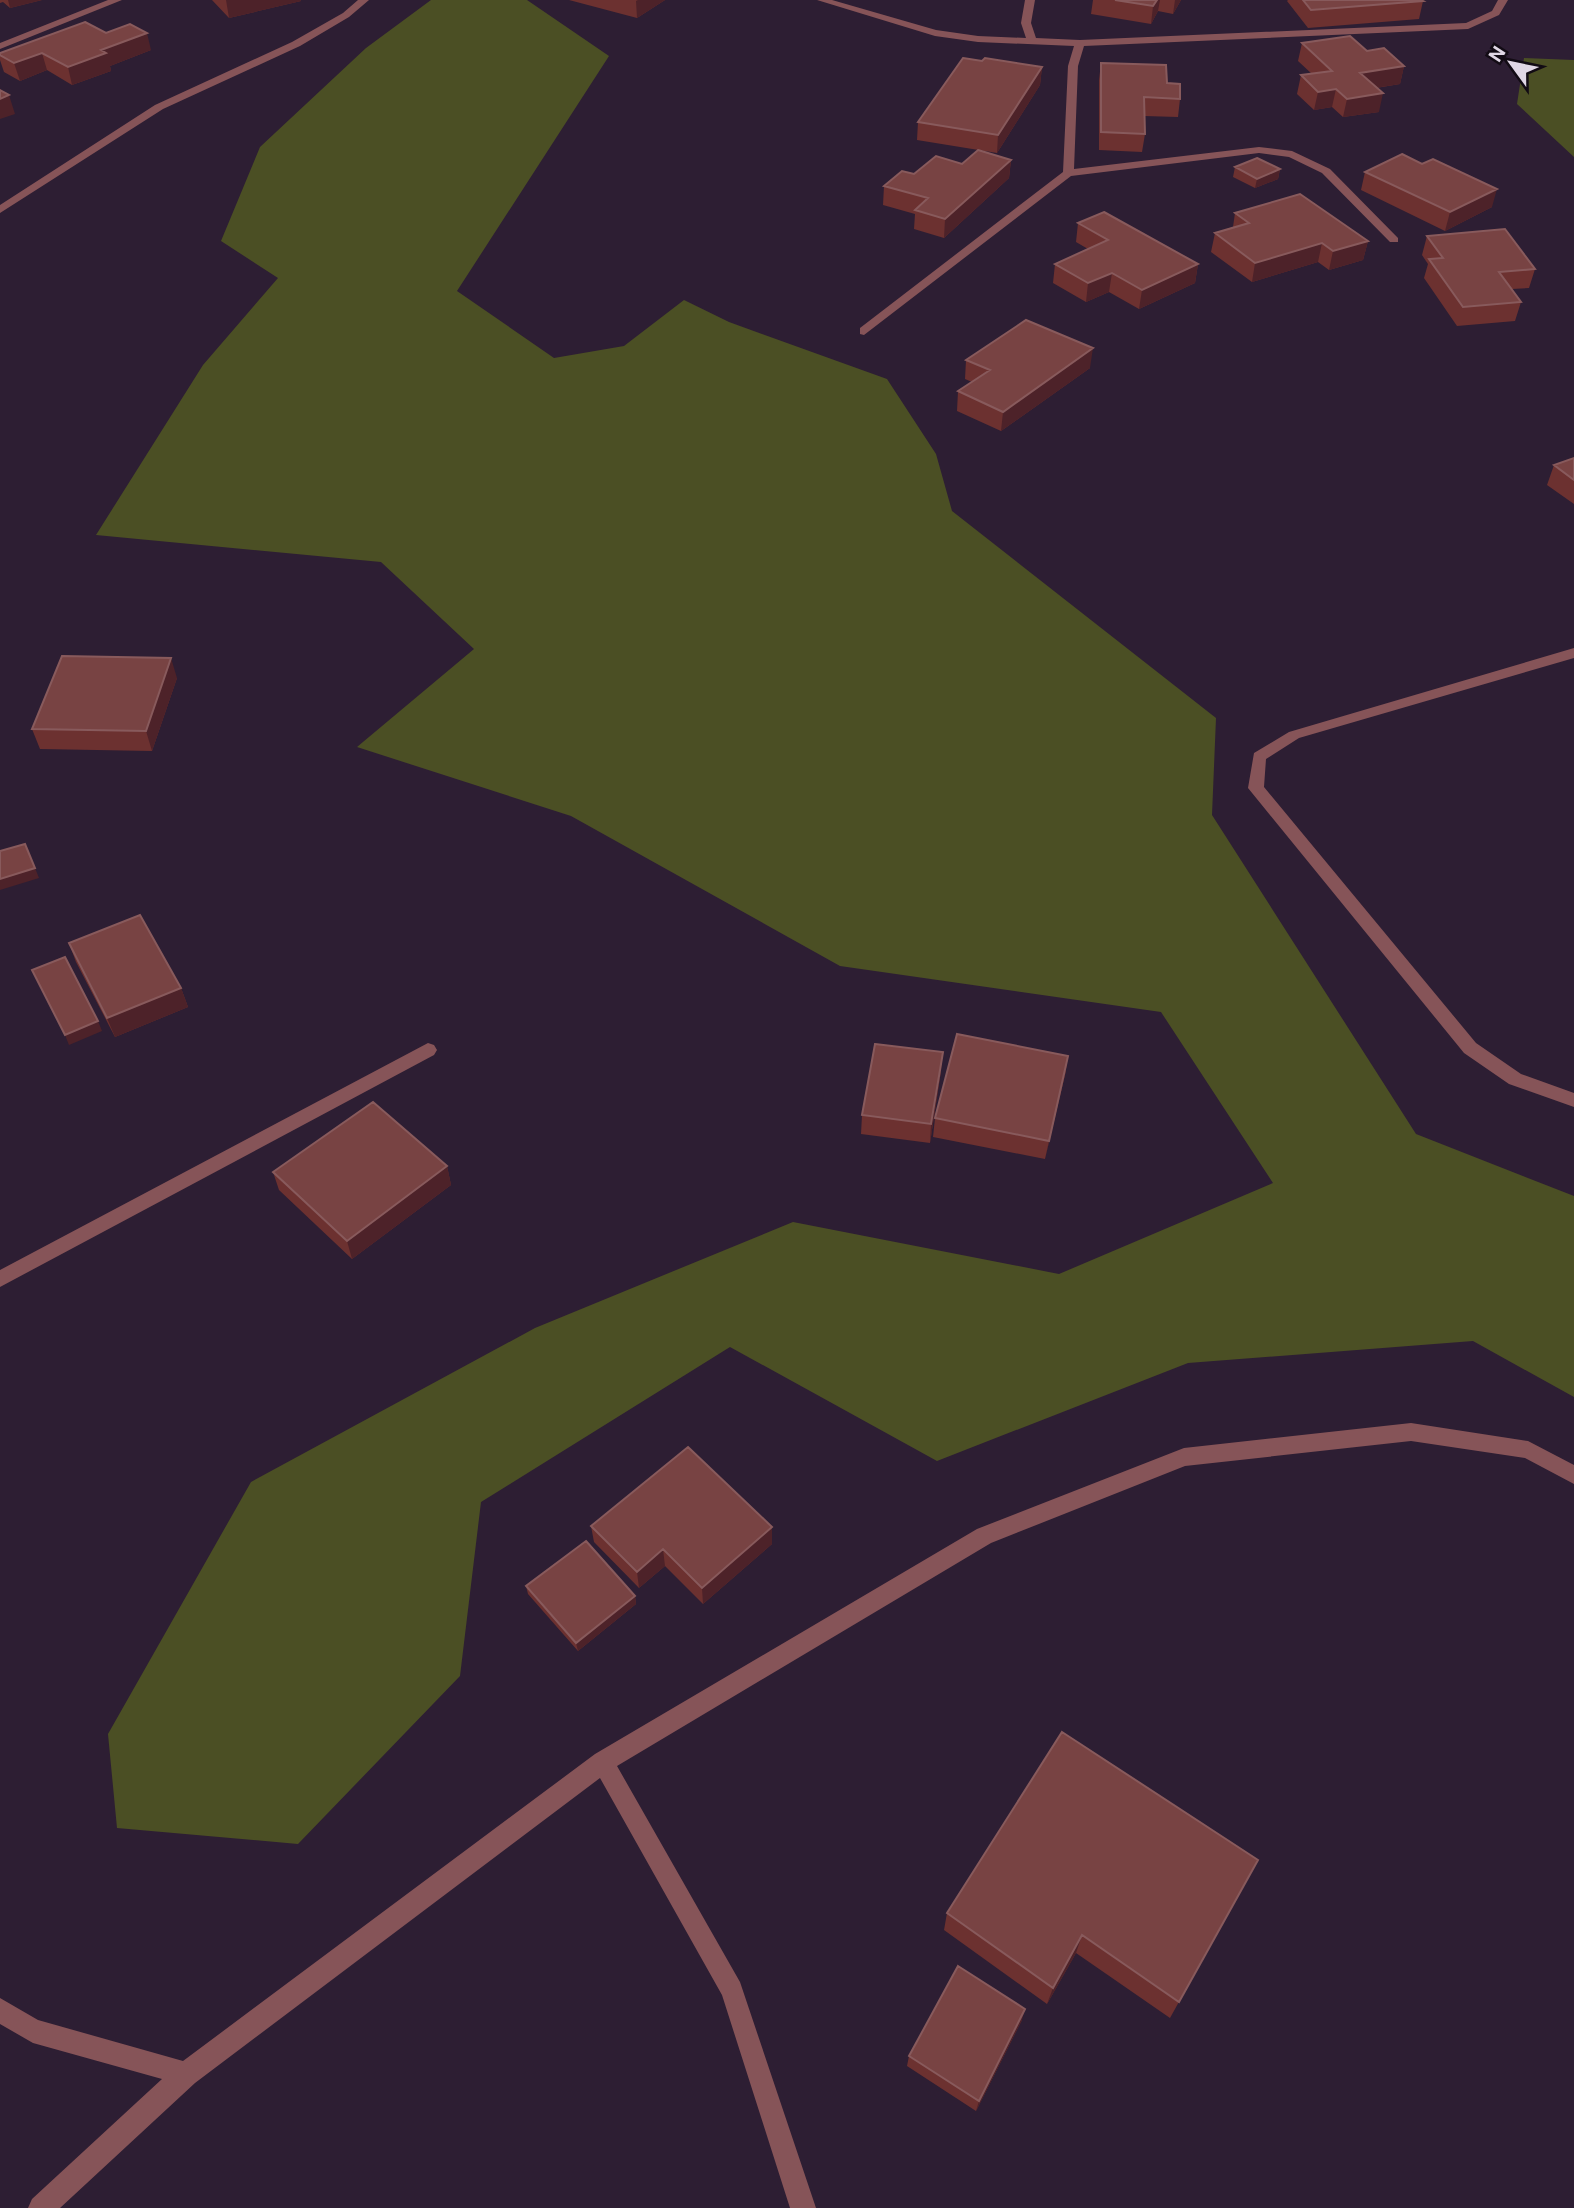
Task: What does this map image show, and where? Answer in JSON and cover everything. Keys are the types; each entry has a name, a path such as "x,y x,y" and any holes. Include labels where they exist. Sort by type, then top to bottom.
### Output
{"street":[{"path":"0,46 117,0"},
{"path":"0,210 159,107 296,44 346,15 364,0"},
{"path":"822,0 934,33 978,39 1080,43 1468,26 1496,13 1503,0"},
{"path":"1030,0 1026,23 1032,40"},
{"path":"1068,173 1073,66 1080,43"},
{"path":"864,331 1068,173 1259,150 1292,154 1326,171 1394,240"},
{"path":"1574,653 1294,735 1259,757 1256,788 1470,1048 1515,1079 1574,1100"},
{"path":"0,1279 428,1050"},
{"path":"41,2208 186,2074 603,1762 984,1536 1184,1457 1411,1432 1528,1450 1574,1475"},
{"path":"603,1762 732,1990 803,2208"},
{"path":"0,2010 33,2031 186,2074"}],"green space":[{"path":"431,0 527,0 609,56 457,291 554,358 624,346 684,300 729,322 887,379 936,454 952,511 1216,718 1212,815 1416,1134 1574,1196 1574,1397 1473,1341 1188,1363 937,1461 730,1347 481,1502 460,1676 298,1844 117,1828 108,1734 251,1482 535,1328 793,1222 1059,1274 1273,1183 1161,1012 840,966 571,816 357,747 474,649 381,562 96,535 203,365 278,278 221,241 260,147 366,48"},
{"path":"1524,58 1574,60 1574,157 1517,104"}],"building":[{"path":"1115,0 1157,0 1153,6"},
{"path":"1303,0 1421,0 1423,1 1311,10"},
{"path":"85,22 106,33 130,24 147,33 101,50 106,53 68,67 42,53 14,63 0,55 0,53"},
{"path":"1350,36 1367,51 1384,48 1404,66 1360,73 1383,93 1347,99 1336,89 1318,92 1301,75 1332,71 1302,43"},
{"path":"963,58 982,61 985,58 1042,67 998,135 918,122"},
{"path":"1101,63 1166,65 1167,83 1180,84 1180,99 1144,97 1145,134 1101,132"},
{"path":"0,90 9,95 0,99"},
{"path":"978,150 1011,160 945,219 915,210 928,198 884,186 902,171 914,174 936,156 962,164"},
{"path":"1402,154 1422,164 1433,159 1497,189 1450,212 1365,172"},
{"path":"1257,158 1280,169 1257,179 1235,167"},
{"path":"1300,194 1368,241 1333,251 1322,243 1255,263 1215,233 1249,223 1235,213"},
{"path":"1104,212 1198,264 1142,290 1112,273 1088,283 1055,264 1108,240 1078,223"},
{"path":"1505,229 1535,269 1499,272 1521,302 1463,307 1429,259 1443,258 1427,236"},
{"path":"1026,320 1093,348 1003,412 958,391 990,370 966,360"},
{"path":"1574,458 1574,480 1554,465"},
{"path":"62,656 171,658 146,731 32,729"},
{"path":"25,844 35,868 0,879 0,851"},
{"path":"140,915 181,988 107,1018 69,943"},
{"path":"65,957 98,1021 65,1035 32,970"},
{"path":"957,1034 1068,1056 1049,1141 935,1118"},
{"path":"875,1044 943,1052 931,1124 862,1115"},
{"path":"373,1102 447,1166 347,1241 273,1172"},
{"path":"688,1447 772,1527 702,1588 663,1549 637,1572 591,1526"},
{"path":"586,1541 635,1596 576,1643 526,1586"},
{"path":"1062,1732 1258,1860 1179,2002 1082,1935 1053,1988 947,1913"},
{"path":"958,1966 1025,2009 979,2101 909,2056"}]}
